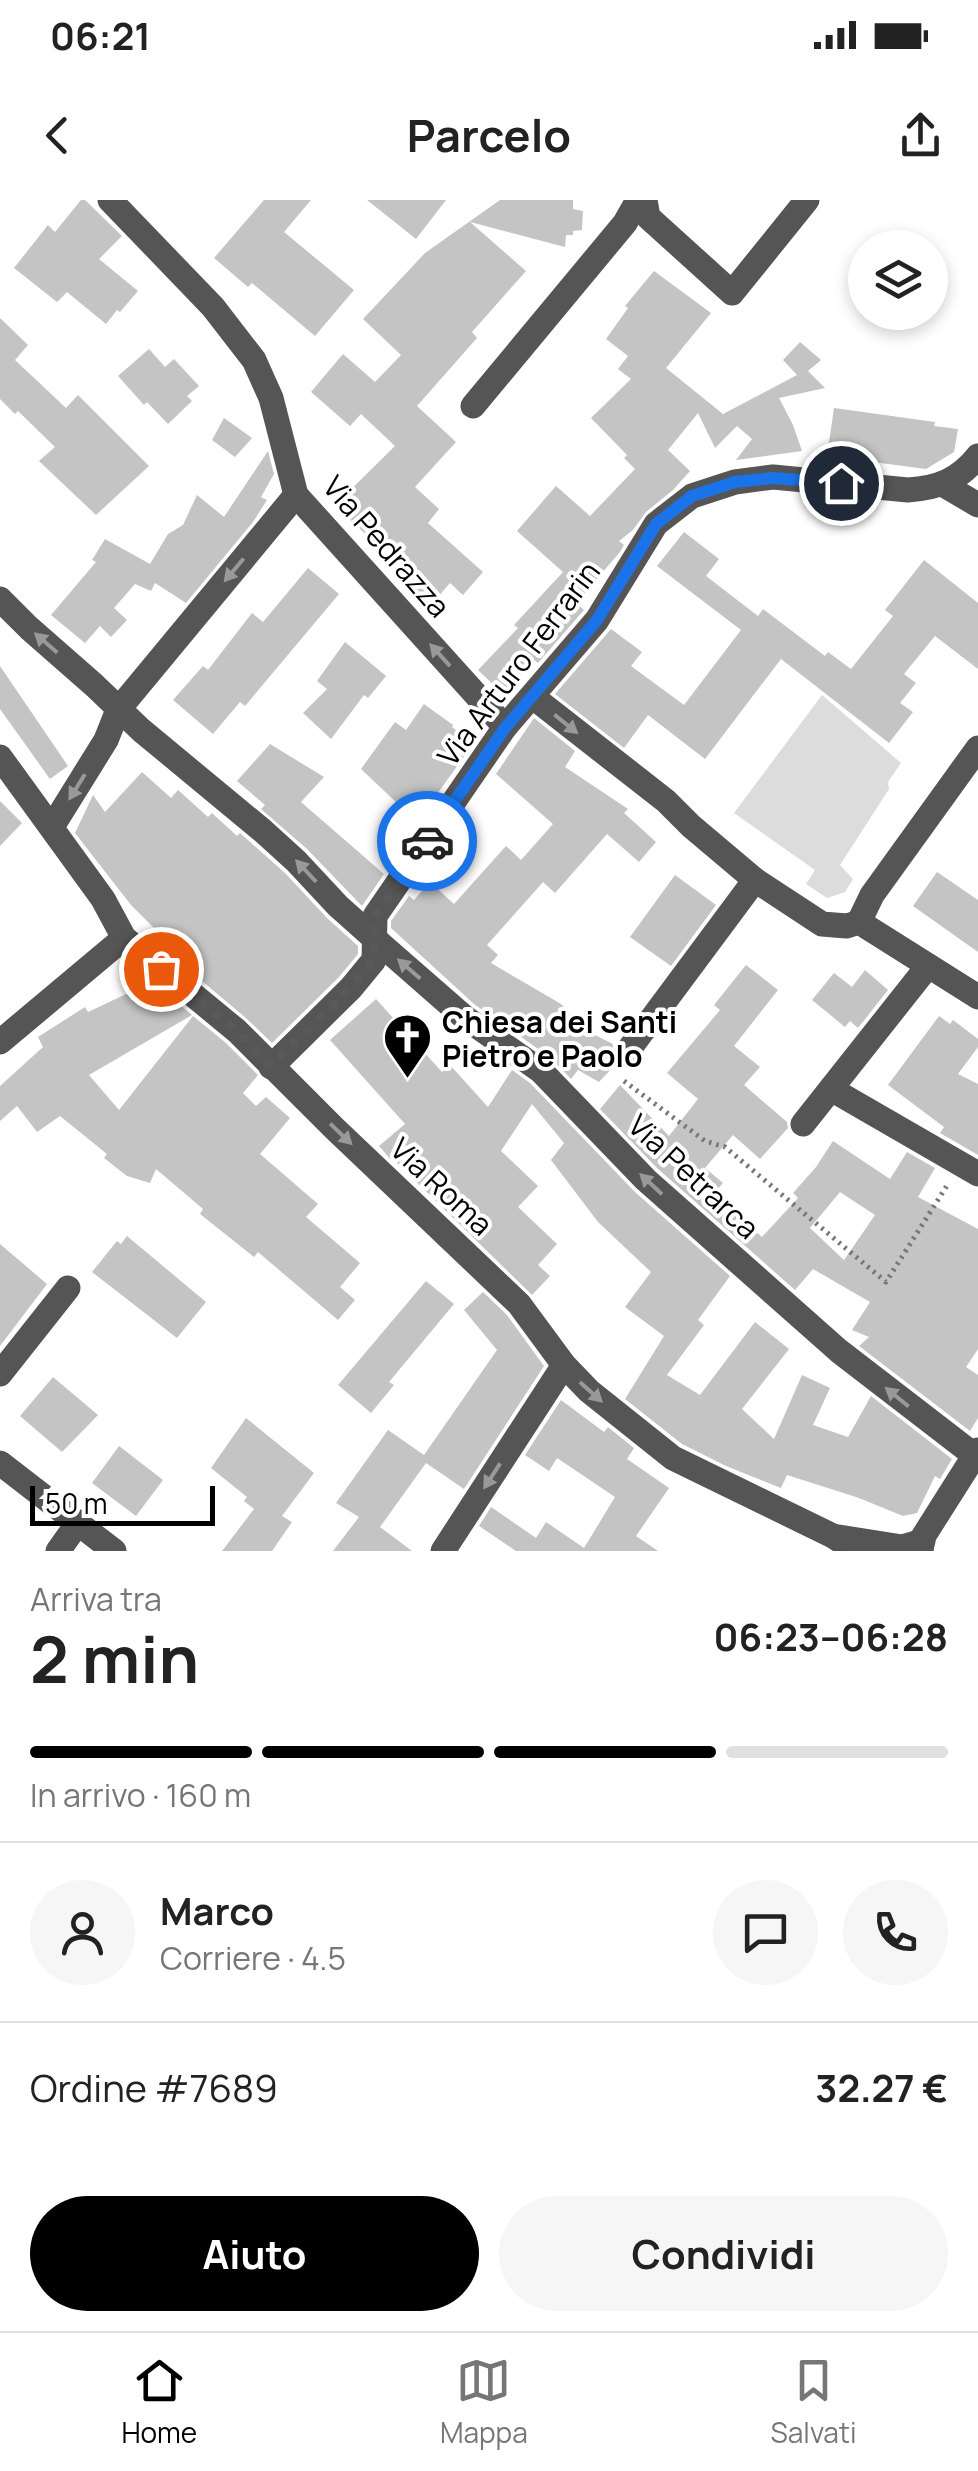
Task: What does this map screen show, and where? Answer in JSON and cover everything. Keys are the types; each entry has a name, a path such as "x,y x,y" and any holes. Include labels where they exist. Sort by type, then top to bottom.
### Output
{"street":[{"name":"Via Pedrazza","path":"110,200 213,307 254,360 271,398 296,495 505,728"},
{"path":"642,200 648,217 732,293 807,200"},
{"path":"473,406 642,200"},
{"path":"978,456 944,484 978,505"},
{"name":"Via Arturo Ferrarin","path":"271,1066 374,960 376,916 505,728 597,620 656,524 692,496 735,482 773,478 908,490 944,484"},
{"path":"52,827 106,740 118,710 296,495"},
{"name":"Via Petrarca","path":"0,598 118,710 263,831 338,906 464,1017 541,1071 646,1180 839,1351 977,1455"},
{"path":"533,697 666,801 755,880 822,924 847,926 858,922 872,896 976,753"},
{"name":"Via Roma","path":"0,757 103,899 124,938 237,1031 520,1304 564,1365 591,1393 673,1458 834,1536 856,1551"},
{"path":"627,1052 755,880"},
{"path":"858,922 978,997"},
{"path":"0,1042 124,938"},
{"path":"804,1124 928,966"},
{"path":"831,1089 969,1169"},
{"path":"0,1374 68,1288"},
{"path":"443,1551 564,1365"},
{"path":"922,1546 938,1512 977,1455"},
{"path":"0,1462 114,1551"},
{"path":"58,1551 78,1524"},
{"name":"Via Roma","path":"834,1536 902,1547 922,1546"}],"path":[{"path":"624,1081 705,1141 726,1147 886,1282 969,1169"}],"shaded area":[{"path":"822,695 901,763 888,782 889,789 840,865 853,879 845,892 827,898 806,884 815,870 734,813"}],"building":[{"path":"81,200 122,236 99,259 138,291 106,324 67,292 57,302 14,268 48,225 55,232"},
{"path":"264,200 311,200 284,232 354,290 315,336 252,283 248,287 214,258"},
{"path":"367,200 446,200 416,239"},
{"path":"500,200 573,200 573,209 583,211 582,230 566,235 565,247 470,222 526,271 472,332 477,338 417,406 456,442 415,487 439,509 428,523 483,572 463,595 450,583 431,605 394,573 405,558 384,541 379,547 335,505 395,446 361,414 350,426 311,392 343,354 375,382 401,355 363,319 425,253"},
{"path":"654,271 711,313 666,368 723,414 797,375 783,360 800,342 821,360 808,371 825,388 779,398 802,451 736,460 752,439 737,426 715,448 698,413 668,450 690,471 619,541 624,545 620,552 576,603 584,610 538,663 533,659 506,697 478,670 563,572 517,531 556,486 590,516 635,469 624,458 627,455 591,418 631,379 618,369 628,356 606,339 628,308 625,306"},
{"path":"0,318 28,345 15,360 66,408 78,395 149,466 96,515 39,461 55,447 0,399"},
{"path":"149,349 165,367 174,359 199,386 187,396 192,401 168,424 118,376"},
{"path":"834,408 935,422 934,426 958,429 954,452 926,469 827,456"},
{"path":"224,418 252,438 235,457 212,440"},
{"path":"268,451 274,474 261,497 267,500 186,603 155,583 151,591 135,584 114,608 127,620 111,637 100,626 85,643 51,615 96,562 92,560 105,539 150,564 168,534 183,525 197,495 224,517"},
{"path":"684,532 719,559 706,576 758,616 763,609 825,656 828,652 851,669 893,616 885,610 924,560 978,603 978,669 935,636 904,674 916,683 900,703 913,712 889,743 781,659 705,759 648,715 624,748 555,694 611,629 642,652 631,666 684,705 741,630 657,566"},
{"path":"308,568 339,594 245,706 240,702 213,734 173,700 203,666 208,670 252,613 263,622"},
{"path":"345,642 386,676 368,698 364,695 331,739 303,713 327,689 317,681"},
{"path":"0,666 68,766 50,779 0,709"},
{"path":"424,704 465,737 468,751 417,822 361,769 395,722 406,730"},
{"path":"534,718 575,751 565,767 628,809 624,813 656,842 639,862 607,834 555,893 543,882 487,945 498,955 491,963 561,1004 585,1030 613,1044 612,1058 616,1064 599,1082 578,1070 571,1079 551,1058 474,1004 391,928 391,921 409,896 414,900 430,882 454,904 506,846 521,860 553,824 496,774"},
{"path":"270,744 324,777 301,802 384,874 362,906 237,781"},
{"path":"142,772 171,798 178,790 208,817 212,813 237,836 240,833 358,946 358,954 339,977 272,1043 189,970 192,966 131,905 75,833 93,795 105,812"},
{"path":"0,801 22,823 0,846"},
{"path":"937,872 978,900 978,952 913,906"},
{"path":"675,875 716,905 671,966 630,937"},
{"path":"746,965 778,990 734,1046 760,1067 744,1085 787,1122 788,1128 760,1159 733,1135 705,1168 723,1183 715,1192 762,1237 798,1198 793,1193 833,1141 890,1179 907,1152 935,1168 918,1197 978,1229 978,1349 966,1367 978,1375 978,1418 970,1431 859,1346 869,1337 852,1330 870,1302 813,1269 795,1290 657,1168 600,1109 620,1085 669,1136 698,1099 667,1073 720,1010 714,1005","holes":["840,1192 875,1215 844,1260 810,1228"]},
{"path":"865,970 888,990 858,1028 850,1021 845,1027 812,1000 834,973 852,987"},
{"path":"139,988 155,988 192,1015 89,1075 119,1110 193,1016 226,1043 258,1075 243,1093 256,1106 266,1097 290,1118 260,1154 318,1204 306,1217 360,1263 340,1287 355,1300 338,1320 258,1252 254,1257 200,1214 203,1209 156,1169 150,1183 127,1176 104,1158 107,1154 60,1116 37,1132 17,1106 0,1121 0,1086 43,1047 38,1037 85,1007 88,1012"},
{"path":"376,999 442,1072 450,1065 488,1107 512,1070 530,1083 635,1192 730,1276 698,1320 704,1325 667,1375 700,1395 755,1322 789,1349 742,1409 774,1439 802,1375 830,1388 813,1425 848,1437 871,1396 952,1459 940,1479 935,1476 917,1513 903,1516 787,1475 781,1488 682,1444 625,1399 664,1336 625,1307 651,1272 598,1222 551,1160 564,1143 532,1104 501,1151 538,1186 518,1207 557,1244 538,1265 550,1276 532,1295 391,1160 379,1146 405,1124 330,1040"},
{"path":"939,1016 950,1024 953,1020 978,1039 978,1047 958,1074 978,1084 978,1155 940,1133 944,1127 888,1085"},
{"path":"127,1236 206,1302 177,1338 92,1272 117,1241 121,1244"},
{"path":"0,1244 47,1284 0,1346"},
{"path":"426,1281 454,1304 389,1382 394,1385 371,1413 338,1385"},
{"path":"483,1292 507,1315 544,1366 464,1489 426,1463 380,1527 412,1551 333,1551 359,1517 336,1503 388,1430 424,1455 497,1350 464,1310"},
{"path":"53,1377 98,1415 62,1452 20,1416"},
{"path":"561,1400 604,1432 608,1427 634,1448 627,1459 669,1488 636,1536 658,1551 516,1551 479,1526 491,1507 536,1538 546,1522 584,1548 615,1497 557,1458 549,1471 525,1455"},
{"path":"246,1418 314,1473 282,1516 292,1522 272,1551 222,1551 254,1509 244,1501 247,1497 211,1468"},
{"path":"119,1446 163,1480 136,1516 92,1483"}],"way so far":[{"path":"161,969 237,1031 271,1066 374,960 376,916 427,841"}],"place":[{"name":"Chiesa dei Santi Pietro e Paolo","path":"407,1080"}],"route":[{"path":"427,841 505,728 597,620 656,524 692,496 735,482 773,478 841,483"}]}
